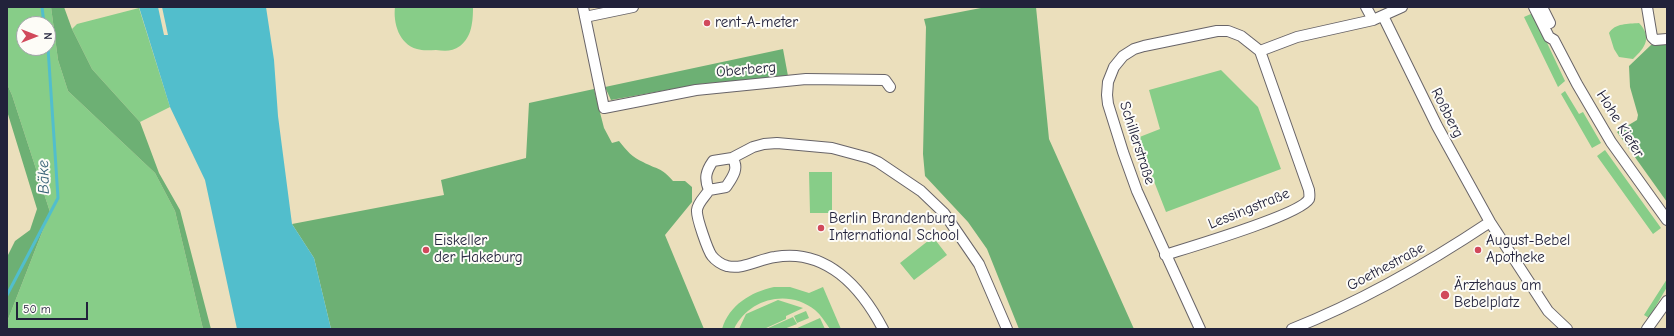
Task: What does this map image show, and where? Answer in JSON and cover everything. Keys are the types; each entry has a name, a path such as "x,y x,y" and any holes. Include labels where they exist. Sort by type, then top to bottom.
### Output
{"street":[{"path":"584,12 633,7"},
{"path":"1366,7 1373,20"},
{"path":"1260,51 1297,37 1373,20 1402,7"},
{"name":"Hohe Kiefer","path":"1534,7 1549,37 1554,40"},
{"name":"Hohe Kiefer","path":"1542,7 1554,33 1554,40 1577,84 1611,142 1667,220"},
{"path":"1647,7 1652,37 1655,40 1667,40"},
{"name":"Oberberg","path":"584,12 604,108 696,90 806,79 885,80 890,87"},
{"name":"Roßberg","path":"1383,16 1437,126 1490,222 1548,311 1567,329"},
{"name":"Schillerstraße","path":"1200,329 1137,191 1108,104 1108,82 1114,67 1123,56 1134,49 1216,31 1228,31 1241,36 1260,51"},
{"name":"Lessingstraße","path":"1165,255 1260,224 1300,206 1308,200 1309,190 1260,51"},
{"path":"709,190 706,183 706,170 713,161 732,158 753,147 764,144 792,144 832,148 869,158 888,168 921,191 944,214 979,264 1007,329"},
{"path":"732,158 736,165 735,170 726,187 709,190 700,202 696,212 711,256 727,266 741,266 774,257 795,255 820,261 836,270 851,283 867,302 883,329"},
{"name":"Goethestraße","path":"1292,329 1332,312 1394,282 1437,257 1490,222"},
{"path":"1647,329 1667,301"}],"green space":[{"path":"7,7 51,7 52,16 16,16 16,56 56,56 56,45 58,60 68,91 155,173 175,211 203,329 7,329 7,322 50,212 12,95 7,84"},
{"path":"51,7 64,7 72,29 92,69 140,122 159,173 180,210 211,329 203,329 175,211 155,173 68,91 58,60 56,45 56,16 52,16"},
{"path":"395,7 473,7 471,28 464,42 454,49 445,51 417,49 406,43 398,32 395,20"},
{"path":"986,7 1036,7 1049,139 1134,329 1019,329 987,249 968,222 925,176 923,154 926,27 924,19"},
{"path":"139,8 170,107 140,122 92,69 72,29 77,24"},
{"path":"1533,13 1565,81 1558,87 1524,17"},
{"path":"1639,23 1643,28 1646,37 1644,46 1633,59 1619,57 1614,49 1609,33 1618,26"},
{"path":"1667,43 1667,202 1617,132 1637,120 1638,115 1630,87 1629,66 1651,45"},
{"path":"783,49 788,76 700,84 611,100 605,87"},
{"path":"1221,70 1258,107 1281,169 1166,212 1137,138 1160,129 1149,90"},
{"path":"7,84 12,95 50,212 7,322 7,257 15,241 30,230 37,209 7,111"},
{"path":"594,89 604,128 612,143 619,141 627,151 636,158 662,171 673,181 685,181 692,187 692,202 665,235 704,329 331,329 314,258 292,224 444,195 441,180 526,158 529,103"},
{"path":"1565,91 1579,114 1583,112 1601,143 1592,148 1561,94"},
{"path":"1605,150 1661,228 1653,234 1597,156"},
{"path":"809,172 832,172 832,213 810,213"},
{"path":"933,237 947,255 914,280 900,263"},
{"path":"1667,279 1667,287 1649,318 1644,315"},
{"path":"774,287 790,287 809,293 823,287 841,329 830,329 815,310 804,303 793,299 781,298 759,304 749,310 740,319 734,329 722,329 725,321 735,306 757,292"},
{"path":"778,300 803,308 786,316 786,319 764,329 739,329 746,314"},
{"path":"806,311 809,318 797,323 794,316"},
{"path":"793,317 797,324 784,329 766,329"},
{"path":"820,318 825,329 795,329"}],"water":[{"path":"139,7 266,7 274,60 278,116 292,224 314,258 331,329 237,329 205,180 170,107"}],"pier":[{"path":"158,7 162,7 168,35 164,35"}],"waterway":[{"name":"Bäke","path":"42,7 43,16"},
{"name":"Bäke","path":"7,295 58,198 49,56"}],"place":[{"name":"rent-A-meter","path":"707,23"},
{"name":"Berlin Brandenburg International School","path":"821,228"},
{"name":"Eiskeller der Hakeburg","path":"426,250"},
{"name":"August-Bebel Apotheke","path":"1478,250"},
{"name":"Ärztehaus am Bebelplatz","path":"1445,295"}]}
